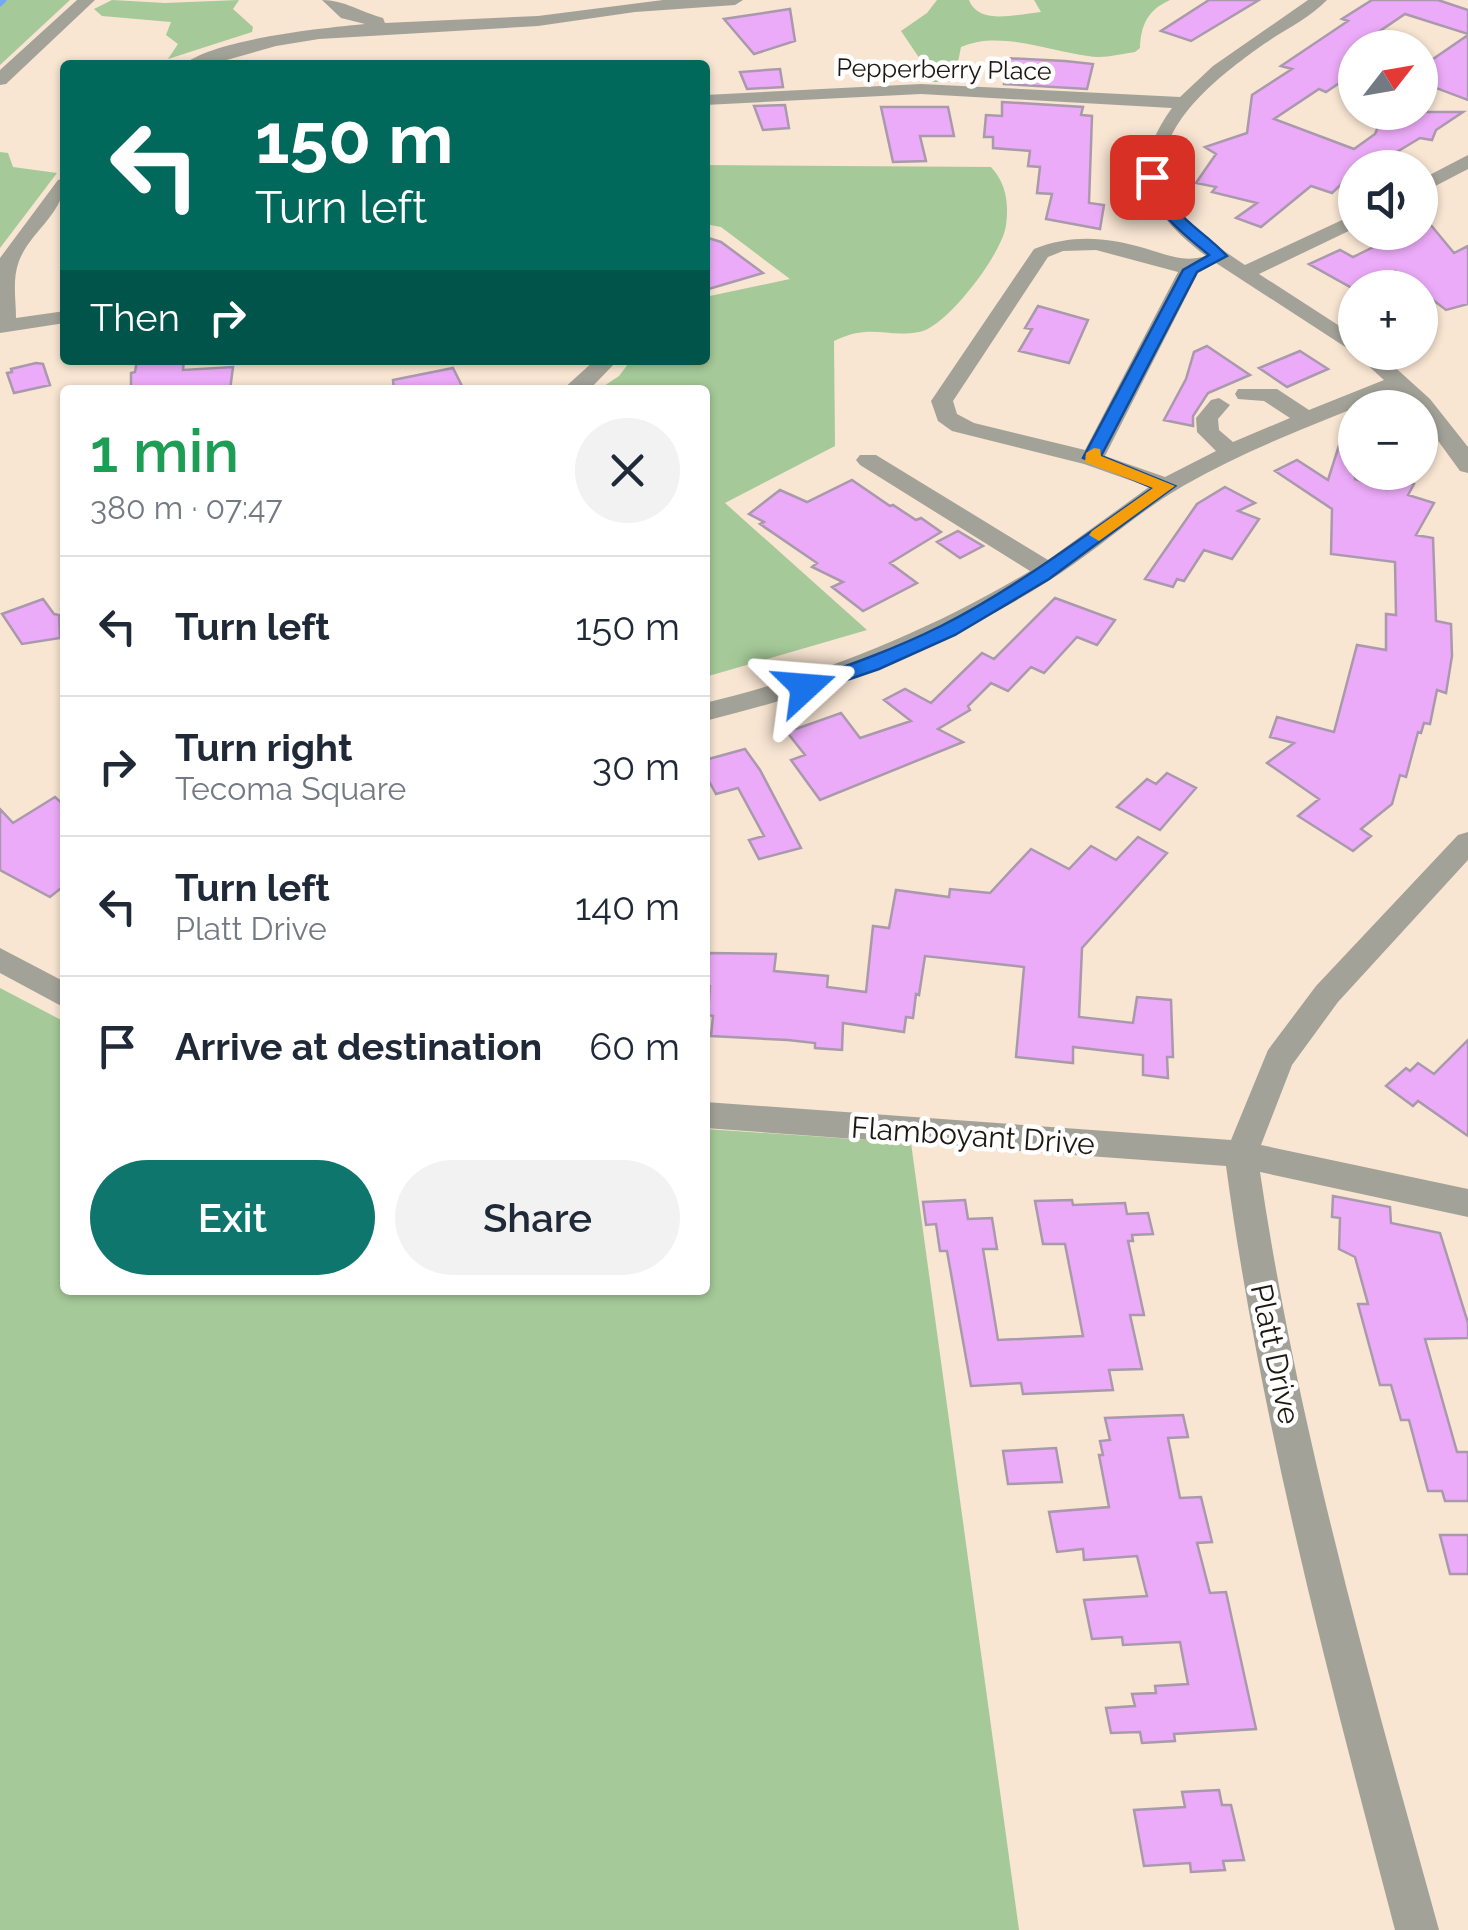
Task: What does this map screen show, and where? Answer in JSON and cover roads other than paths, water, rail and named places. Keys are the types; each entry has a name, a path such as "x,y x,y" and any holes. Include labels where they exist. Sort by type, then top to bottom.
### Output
{"street":[{"path":"0,80 88,0"},
{"path":"330,0 347,14 376,20 383,27"},
{"path":"210,60 288,38 383,27 548,20 622,9 735,0"},
{"path":"1320,0 1203,82 1183,103 1155,148 1152,177 1172,218 1220,256 1338,334"},
{"name":"Pepperberry Place","path":"710,100 921,89 1183,103"},
{"path":"1438,178 1468,161"},
{"path":"60,191 10,258 5,277 3,326 60,318"},
{"path":"1246,272 1338,228"},
{"path":"1166,486 1092,458 966,428 949,421 943,414 942,401 1041,253 1052,247 1076,242 1098,244 1190,270"},
{"path":"1092,458 1190,270 1220,256"},
{"path":"581,385 603,365"},
{"path":"1384,370 1438,425 1468,466"},
{"path":"710,711 805,687 912,649 1048,571 1166,486 1232,453 1398,382"},
{"path":"1246,394 1269,394 1310,420"},
{"path":"1220,405 1208,418 1208,432 1232,453"},
{"path":"868,460 1048,571"},
{"name":"Platt Drive","path":"1417,1930 1328,1599 1260,1282 1241,1154 1278,1059 1327,994 1467,847"},
{"path":"0,958 60,993"},
{"name":"Flamboyant Drive","path":"710,1115 1241,1154 1468,1203"}],"waterway":[{"path":"0,4 4,0"}]}
